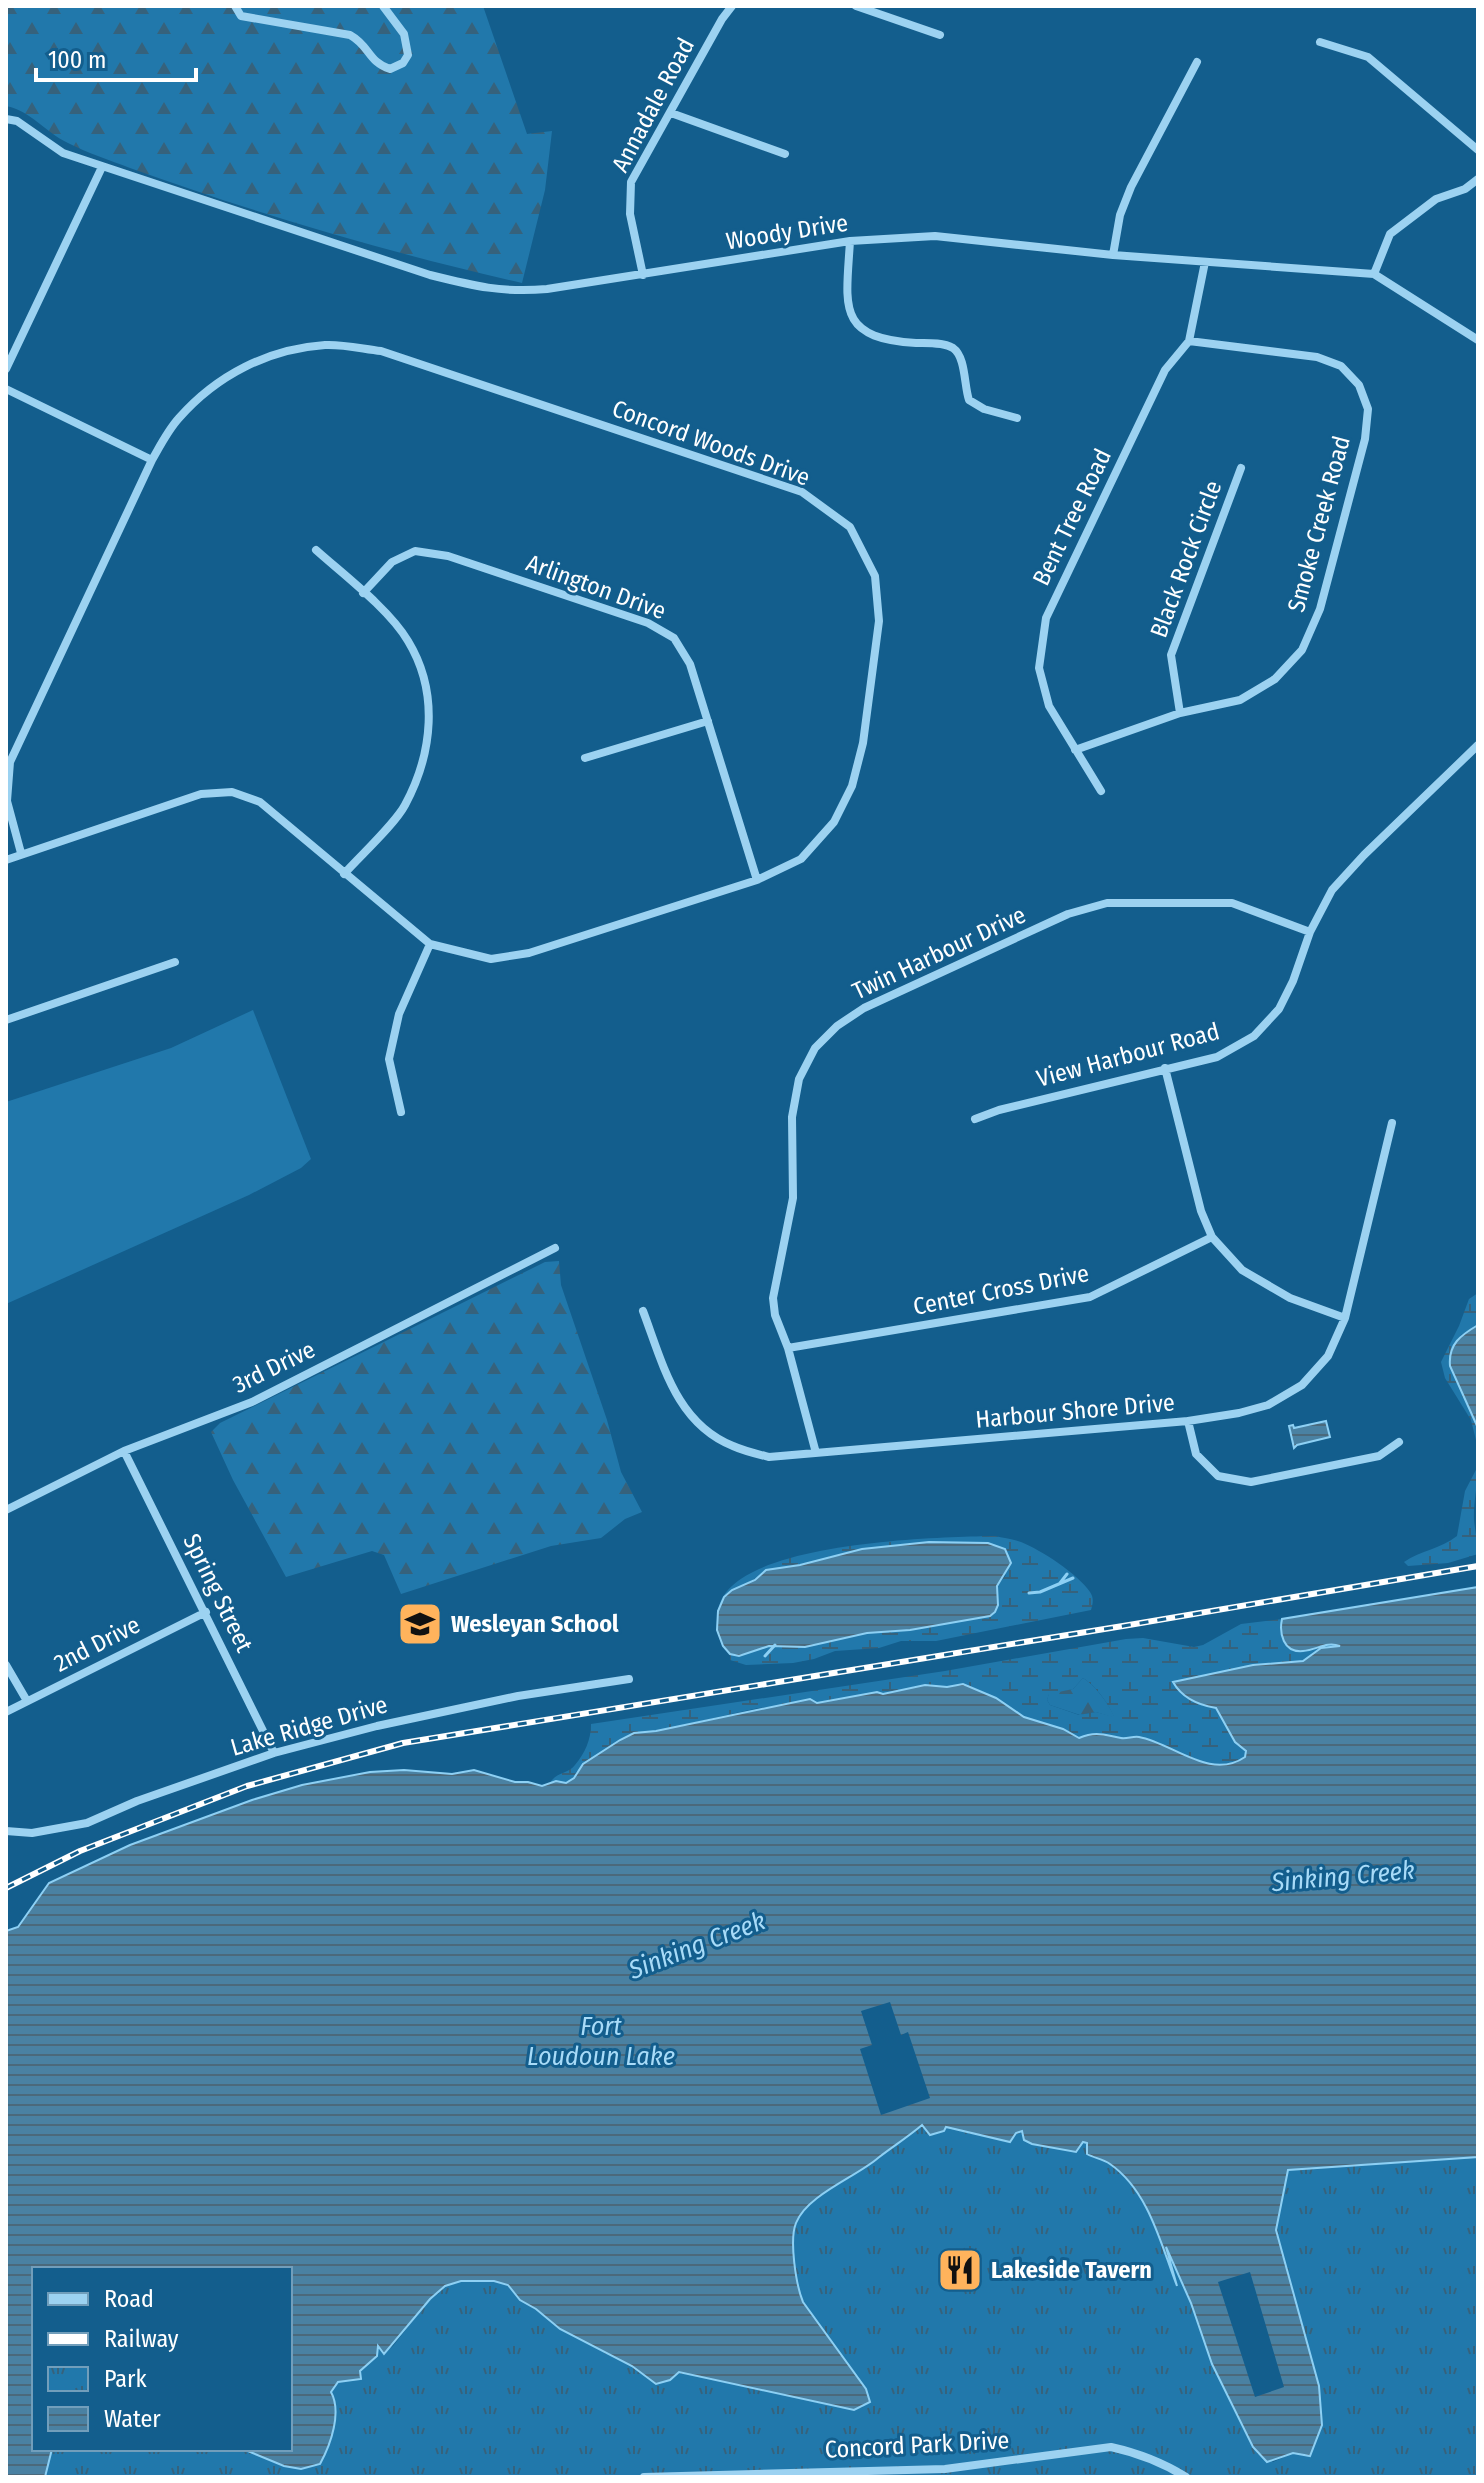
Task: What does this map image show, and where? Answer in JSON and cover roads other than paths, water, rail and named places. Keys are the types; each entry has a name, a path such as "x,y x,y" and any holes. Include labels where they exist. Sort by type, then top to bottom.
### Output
{"street":[{"path":"235,6 241,16 350,35 360,41 377,65 390,69 403,63 408,55 404,34 383,6"},
{"name":"Annadale Road","path":"643,275 630,214 631,182 732,6"},
{"path":"856,6 940,35"},
{"path":"1320,42 1368,57 1478,150"},
{"path":"1113,255 1120,215 1131,187 1197,62"},
{"path":"671,113 785,154"},
{"name":"Woody Drive","path":"6,119 17,121 63,153 102,167 430,275 481,288 513,292 643,275 850,241 935,236 1113,255 1374,274 1478,340"},
{"path":"6,369 102,167"},
{"path":"1374,274 1390,234 1436,199 1465,189 1478,179"},
{"path":"850,241 847,297 852,321 868,335 953,348 961,359 969,400 984,409 1017,418"},
{"name":"Bent Tree Road","path":"1101,791 1049,706 1039,668 1046,618 1165,370 1189,341 1205,262"},
{"name":"Smoke Creek Road","path":"1075,750 1180,713 1240,700 1275,679 1302,650 1320,609 1365,439 1368,409 1359,385 1341,366 1317,357 1189,341"},
{"name":"Concord Woods Drive","path":"6,860 201,794 232,792 260,802 430,944 491,959 529,953 757,880 801,859 834,822 852,786 863,743 879,621 875,576 850,527 802,492 381,351 329,345 293,349 256,360 215,383 177,420 152,460 10,762 7,801 21,853"},
{"path":"6,389 152,460"},
{"name":"Black Rock Circle","path":"1180,713 1171,655 1241,468"},
{"path":"316,550 387,615 408,640 424,678 430,715 426,753 404,807 344,874"},
{"name":"Arlington Drive","path":"363,593 392,562 415,551 448,556 648,623 674,638 690,664 757,880"},
{"path":"585,758 708,721"},
{"name":"View Harbour Road","path":"975,1119 999,1110 1217,1057 1254,1036 1279,1009 1293,981 1310,932 1332,890 1478,745"},
{"name":"Twin Harbour Drive","path":"816,1453 788,1348 775,1315 773,1298 793,1198 792,1117 799,1079 815,1048 837,1026 864,1008 1068,914 1107,903 1232,903 1310,932"},
{"path":"401,1112 389,1059 399,1014 430,944"},
{"path":"6,1020 175,962"},
{"path":"1165,1068 1201,1211 1212,1237 1242,1270 1290,1298 1345,1318"},
{"name":"Harbour Shore Drive","path":"643,1311 674,1393 690,1416 709,1434 734,1447 769,1457 1188,1421 1239,1413 1268,1405 1302,1385 1328,1356 1345,1318 1392,1123"},
{"name":"Center Cross Drive","path":"788,1348 1090,1297 1212,1237"},
{"name":"3rd Drive","path":"6,1510 124,1451 252,1402 555,1248"},
{"path":"1188,1421 1196,1454 1218,1476 1251,1482 1379,1456 1399,1442"},
{"name":"Spring Street","path":"124,1451 274,1753"},
{"name":"2nd Drive","path":"6,1712 206,1612"},
{"path":"6,1665 27,1701"},
{"name":"Lake Ridge Drive","path":"6,1831 32,1833 87,1823 137,1801 274,1753 377,1726 518,1696 629,1679"},
{"name":"Concord Park Drive","path":"644,2477 945,2469 1111,2447 1162,2463 1186,2477"}],"water":[{"path":"1478,1325 1478,1428 1450,1366 1450,1358 1457,1341"},
{"path":"1326,1421 1330,1437 1294,1448 1289,1426 1293,1425 1294,1428"},
{"path":"929,1542 988,1543 1005,1549 1011,1563 997,1586 998,1605 995,1612 990,1616 910,1630 867,1633 805,1647 769,1646 739,1656 730,1654 723,1646 717,1630 718,1611 724,1597 755,1580 766,1570 862,1549"},
{"name":"Fort Loudoun Lake","path":"1478,1587 1478,2157 1288,2170 1276,2230 1319,2386 1322,2425 1310,2456 1293,2453 1267,2462 1253,2447 1212,2364 1191,2303 1166,2247 1177,2286 1144,2204 1123,2175 1107,2162 1087,2154 1087,2143 1083,2142 1076,2152 1032,2144 1024,2140 1022,2131 1016,2133 1010,2142 946,2127 944,2131 930,2135 922,2125 810,2204 794,2231 794,2262 803,2302 866,2389 870,2402 854,2410 679,2372 670,2380 656,2384 632,2366 560,2329 520,2300 508,2285 494,2281 461,2281 445,2286 430,2299 384,2354 378,2346 377,2356 360,2371 361,2379 338,2382 331,2392 335,2418 328,2447 320,2464 301,2469 284,2466 248,2451 292,2451 292,2267 32,2267 32,2451 52,2451 45,2477 6,2477 6,1931 18,1927 49,1883 130,1845 302,1785 370,1772 404,1770 452,1774 474,1770 542,1786 556,1781 566,1783 574,1778 583,1764 634,1733 810,1699 817,1703 925,1685 947,1687 963,1684 996,1698 1024,1717 1063,1729 1079,1738 1095,1734 1139,1737 1205,1763 1232,1763 1245,1757 1246,1751 1235,1742 1216,1708 1191,1700 1173,1682 1253,1665 1303,1661 1321,1648 1340,1646 1326,1645 1303,1651 1291,1649 1282,1636 1282,1619"}],"waterway":[{"path":"1060,1583 1067,1574"},
{"path":"1029,1593 1040,1592 1073,1578"},
{"path":"765,1656 775,1645"}],"railway":[{"path":"6,1888 80,1851 247,1786 403,1743 1478,1566"}],"place":[{"name":"Wesleyan School","path":"420,1624"},
{"name":"Lakeside Tavern","path":"960,2270"}],"water label":[{"name":"Sinking Creek","path":"1343,1876"},
{"name":"Sinking Creek","path":"697,1945"}]}
